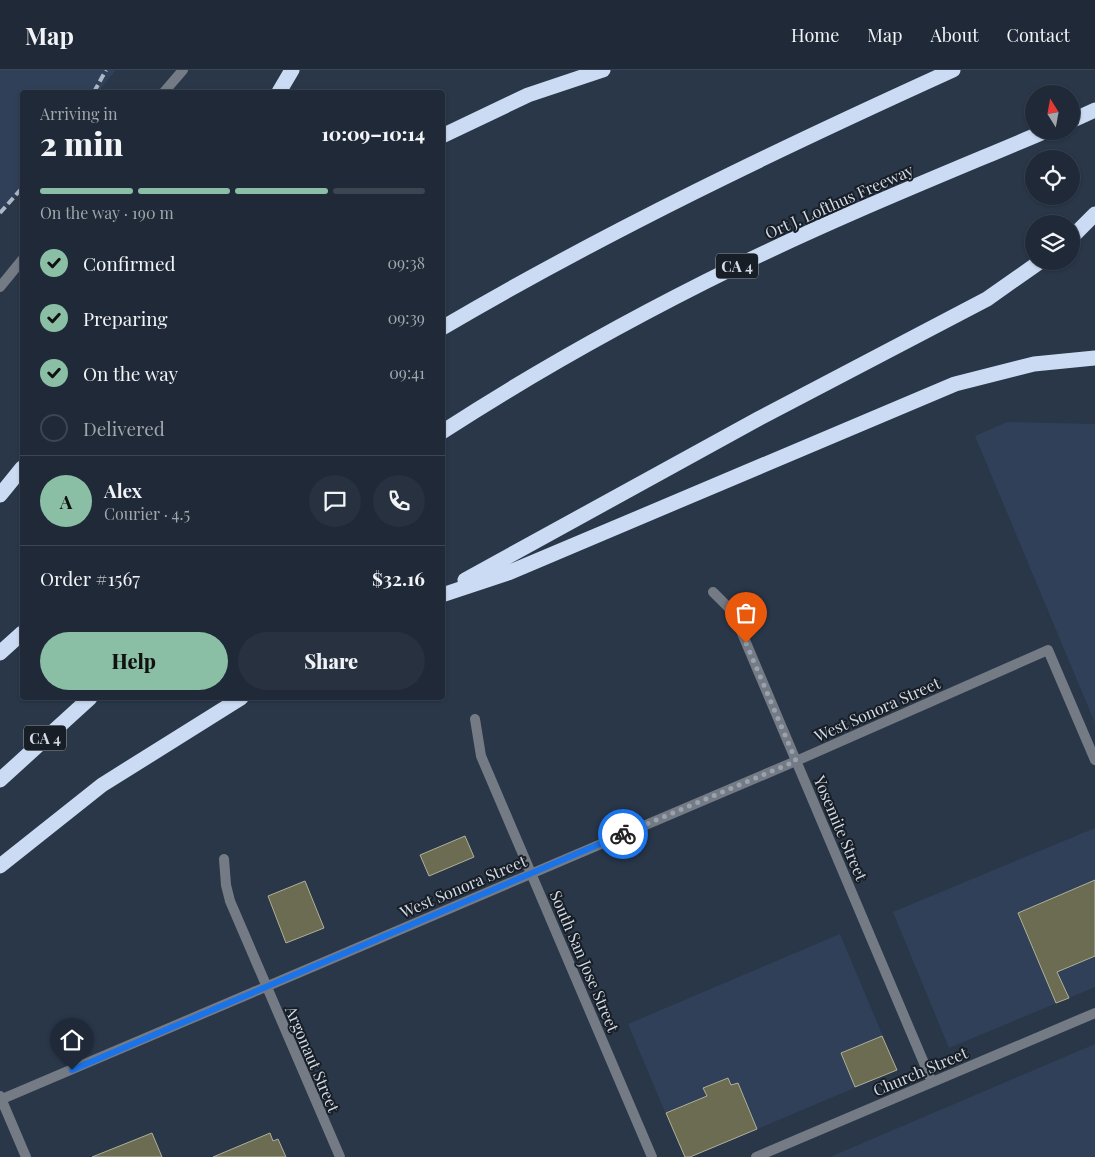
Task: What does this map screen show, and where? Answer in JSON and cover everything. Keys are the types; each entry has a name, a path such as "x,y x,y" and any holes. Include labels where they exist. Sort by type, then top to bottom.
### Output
{"highway":[{"path":"280,90 292,70"},
{"path":"445,135 528,95 604,70"},
{"path":"445,326 636,221 814,133 953,70"},
{"path":"1080,116 1095,110"},
{"name":"Ort J. Lofthus Freeway","path":"445,430 590,343 736,267 874,204 1025,140"},
{"path":"1080,229 1095,214"},
{"path":"445,591 758,419 987,299 1028,270"},
{"path":"445,592 508,573 955,384 1034,364 1065,359 1095,358"},
{"path":"0,495 20,470"},
{"path":"0,653 20,635"},
{"name":"CA 4","path":"0,780 88,700"},
{"path":"0,866 102,785 238,700"}],"street":[{"path":"166,90 183,70"},
{"path":"0,287 20,262"},
{"name":"Yosemite Street","path":"713,592 728,607 739,626 932,1082"},
{"name":"West Sonora Street","path":"1,1099 796,761 1048,650 1095,760"},
{"name":"South San Jose Street","path":"475,719 481,756 652,1157"},
{"name":"Argonaut Street","path":"224,858 226,885 230,900 340,1157"},
{"name":"Church Street","path":"756,1157 1095,1013"},
{"path":"1,1099 26,1157"}],"shaded area":[{"path":"0,70 116,70 100,90 20,90 20,191 0,216"},
{"path":"1007,422 1095,424 1095,723 975,436"},
{"path":"1095,828 1095,987 949,1048 893,912"},
{"path":"840,934 897,1070 691,1157 684,1157 628,1024"},
{"path":"1095,1044 1095,1157 830,1157"}],"building":[{"path":"465,836 474,857 429,876 420,855"},
{"path":"1095,880 1095,956 1057,972 1069,998 1056,1003 1018,913"},
{"path":"305,881 324,928 286,943 268,896"},
{"path":"882,1036 897,1070 855,1087 841,1053"},
{"path":"728,1078 731,1085 738,1083 757,1129 690,1157 685,1157 666,1113 707,1096 703,1088"},
{"path":"152,1133 162,1157 92,1157"},
{"path":"270,1133 273,1141 278,1139 286,1157 213,1157"}],"railway":[{"path":"95,90 106,70"},
{"path":"0,213 20,190"}],"way so far":[{"path":"623,834 796,761 746,643"}],"route":[{"path":"72,1070 623,834"}]}
